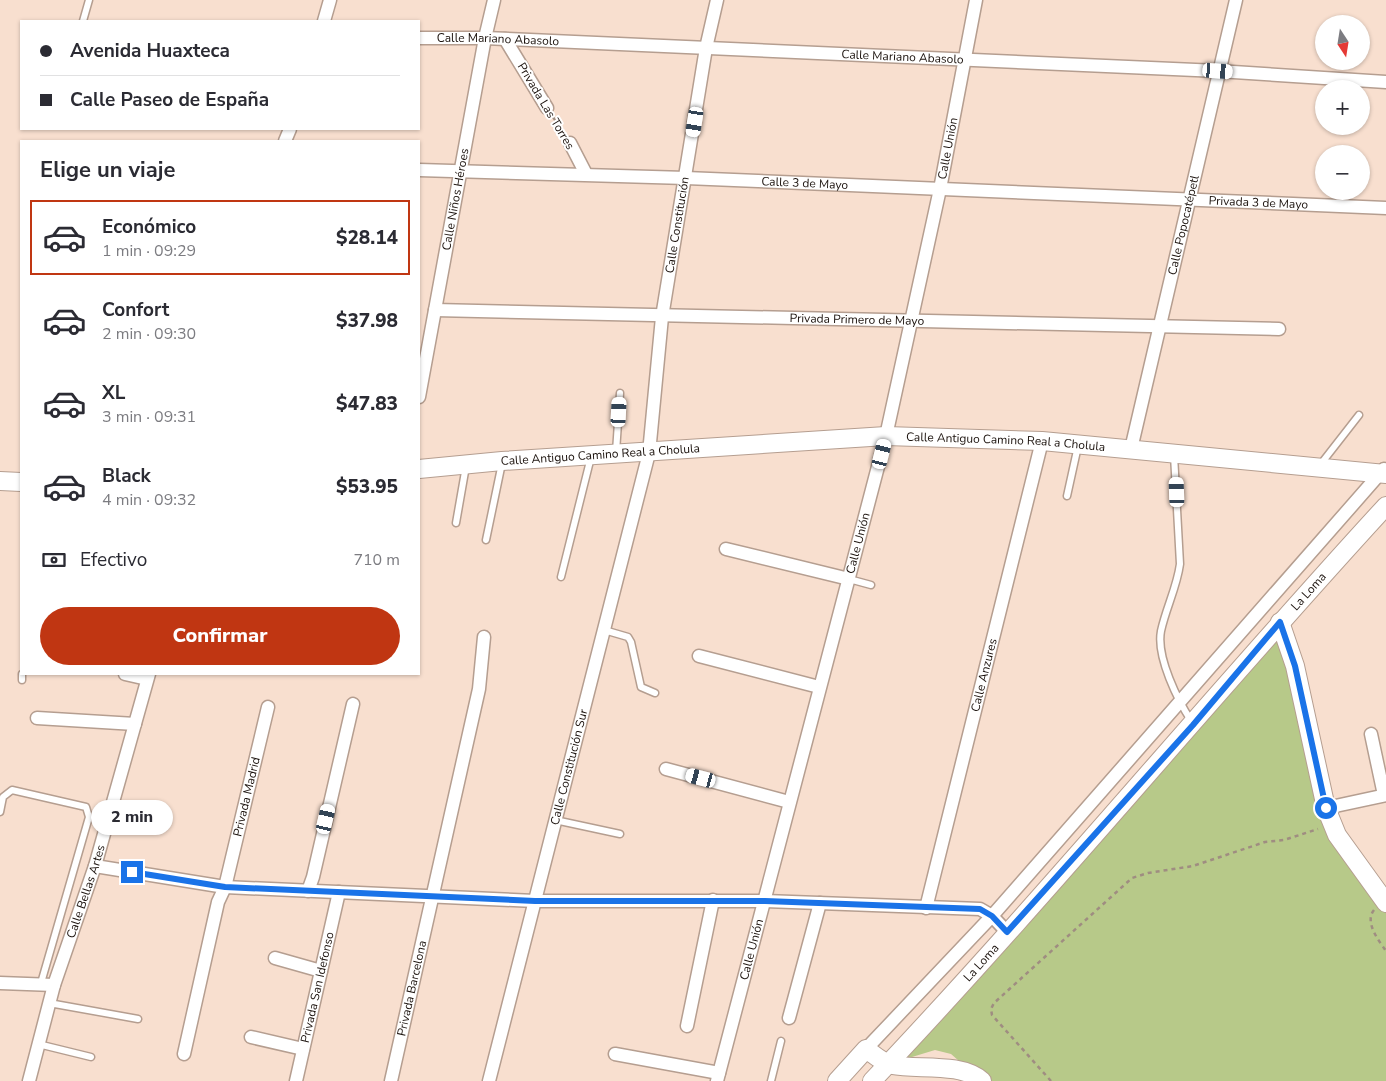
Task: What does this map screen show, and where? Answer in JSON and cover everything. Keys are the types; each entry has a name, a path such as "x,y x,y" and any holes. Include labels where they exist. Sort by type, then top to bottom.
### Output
{"street":[{"path":"324,20 330,0"},
{"name":"Calle Niños Héroes","path":"420,392 484,38 494,0"},
{"name":"Calle Constitución","path":"649,453 662,317 706,48 717,0"},
{"name":"Calle Unión","path":"718,1077 886,436 940,189 976,0"},
{"name":"Calle Popocatépetl","path":"1132,449 1158,326 1190,201 1218,71 1236,0"},
{"name":"Calle Mariano Abasolo","path":"420,38 484,38 965,59 1218,71 1386,82"},
{"name":"Privada Las Torres","path":"505,39 547,108"},
{"name":"Privada Las Torres","path":"570,143 586,174"},
{"name":"Calle 3 de Mayo","path":"420,170 686,178 1190,201"},
{"name":"Privada 3 de Mayo","path":"1190,201 1386,208"},
{"name":"Privada Primero de Mayo","path":"435,310 662,317 1279,329"},
{"name":"Calle Antiguo Camino Real a Cholula","path":"420,469 502,461 591,457 886,436 1042,441 1319,467 1385,471"},
{"name":"Calle Anzures","path":"926,908 1042,441"},
{"name":"Calle Constitución Sur","path":"489,1081 649,453"},
{"path":"837,1081 992,916 1385,471"},
{"path":"0,481 20,482"},
{"name":"La Loma","path":"872,1081 1193,725 1280,622 1384,510"},
{"path":"726,549 849,579"},
{"path":"1280,622 1295,666 1326,808 1337,835 1385,901"},
{"name":"Privada Barcelona","path":"391,1081 431,895 479,689 484,637"},
{"path":"699,656 819,687"},
{"name":"Calle Bellas Artes","path":"29,1081 49,1003 47,984 95,866 148,676"},
{"path":"308,891 313,877 352,704"},
{"name":"Privada Madrid","path":"184,1054 218,902 225,887 268,707"},
{"path":"37,718 136,724"},
{"path":"1326,808 1385,795 1371,734"},
{"path":"666,769 789,802"},
{"path":"95,866 225,887 535,901 713,900 980,909 992,916 1007,932"},
{"name":"Privada San Idefonso","path":"296,1081 339,892"},
{"path":"687,1026 713,900"},
{"path":"789,1018 820,903"},
{"path":"275,958 321,971"},
{"path":"0,983 47,984"},
{"path":"251,1037 303,1049"},
{"path":"866,1049 888,1064 945,1068 977,1076 982,1081"},
{"path":"615,1054 718,1077"}],"lane":[{"path":"83,20 87,1"},
{"path":"616,455 620,393"},
{"path":"1319,467 1359,415"},
{"path":"1067,496 1079,445"},
{"path":"1174,453 1180,564 1178,581 1161,633 1162,658 1193,725"},
{"path":"561,577 591,457"},
{"path":"486,540 502,461"},
{"path":"456,523 466,465"},
{"path":"849,579 871,585"},
{"path":"604,630 628,637 631,642 641,686 655,693"},
{"path":"0,812 3,797 12,790 86,807 89,812 47,984"},
{"path":"554,820 620,834"},
{"path":"49,1003 138,1018"},
{"path":"771,1081 781,1041"},
{"path":"38,1044 91,1057"}],"path":[{"name":"Privada Las Torres","path":"547,108 570,143"},
{"path":"1051,1081 992,1015 991,1009 994,1003 1124,884 1132,878 1148,873 1193,866 1265,842 1284,840 1333,824"},
{"path":"1385,901 1372,913 1371,921 1375,934 1386,951"}],"green space":[{"path":"1280,622 1327,808 1386,903 1386,1081 982,1081 951,1054 935,1050 889,1064"}],"route":[{"path":"132,872 225,887 535,901 713,900 980,909 992,916 1007,932 1193,725 1280,622 1292,651 1326,808"}]}
